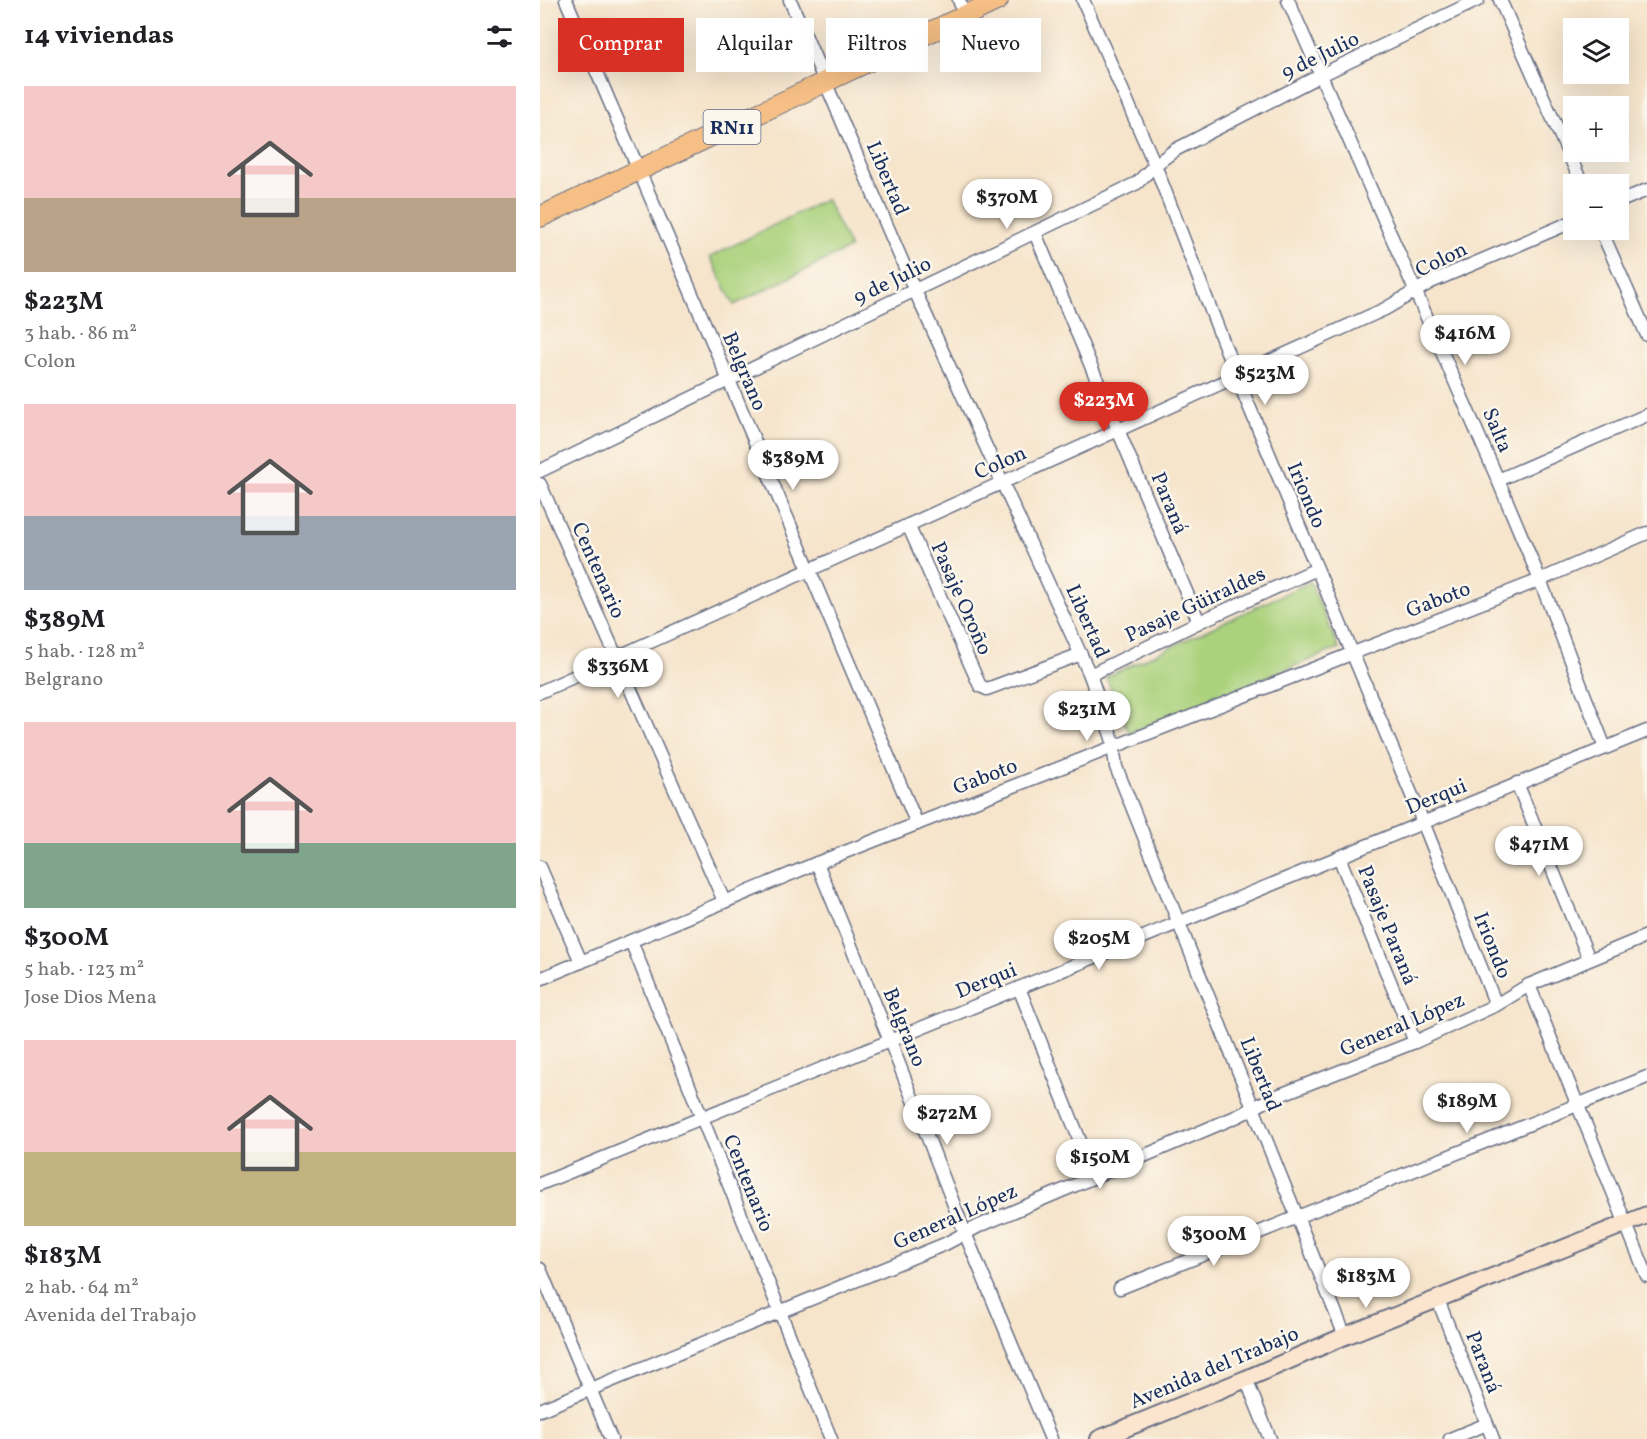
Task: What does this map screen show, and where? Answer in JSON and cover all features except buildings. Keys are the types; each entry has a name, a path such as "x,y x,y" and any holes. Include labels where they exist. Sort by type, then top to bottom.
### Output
{"main road":[{"name":"RN11","path":"540,217 825,82 962,8 998,0"}],"street":[{"name":"Belgrano","path":"566,0 811,570 917,824"},
{"name":"Libertad","path":"790,0 915,291 1090,675 1112,738 1116,767 1345,1336"},
{"name":"Iriondo","path":"1083,0 1155,165 1236,375 1423,822 1496,1005"},
{"name":"Salta","path":"1288,0 1498,480 1540,580 1605,748"},
{"name":"9 de Julio","path":"540,471 1137,183 1175,150 1321,75 1478,0"},
{"path":"1500,0 1577,174"},
{"path":"1629,197 1647,190"},
{"name":"Colon","path":"540,692 1385,309 1431,282 1563,226"},
{"name":"Paraná","path":"1035,233 1199,622"},
{"path":"1605,240 1647,335"},
{"path":"1498,480 1647,415"},
{"name":"Centenario","path":"540,484 724,902"},
{"name":"Pasaje Oroño","path":"908,525 980,686 987,689 1081,654"},
{"name":"Gaboto","path":"540,979 817,863 1540,580 1647,533"},
{"name":"Pasaje Güiraldes","path":"1090,675 1199,622 1317,569"},
{"name":"Derqui","path":"540,1184 1517,783 1646,733"},
{"path":"1517,783 1589,959"},
{"name":"Pasaje Paraná","path":"1339,857 1415,1042"},
{"name":"Belgrano","path":"817,863 965,1233 1051,1439"},
{"path":"540,867 581,962"},
{"name":"General López","path":"540,1410 945,1244 965,1233 1272,1098 1415,1042 1496,1005 1529,985 1647,936"},
{"name":"Centenario","path":"631,941 831,1439"},
{"name":"Iriondo","path":"1529,985 1647,1276"},
{"path":"1019,988 1094,1176"},
{"path":"1120,1288 1647,1077"},
{"name":"Avenida del Trabajo","path":"1099,1439 1345,1336 1647,1215"},
{"path":"540,1269 611,1439"},
{"name":"Paraná","path":"1438,1299 1493,1439"},
{"path":"1246,1379 1270,1439"},
{"path":"1450,1439 1487,1424"}],"green space":[{"path":"826,199 850,248 734,305 710,257"},
{"path":"1310,582 1339,648 1129,733 1106,677"}]}
